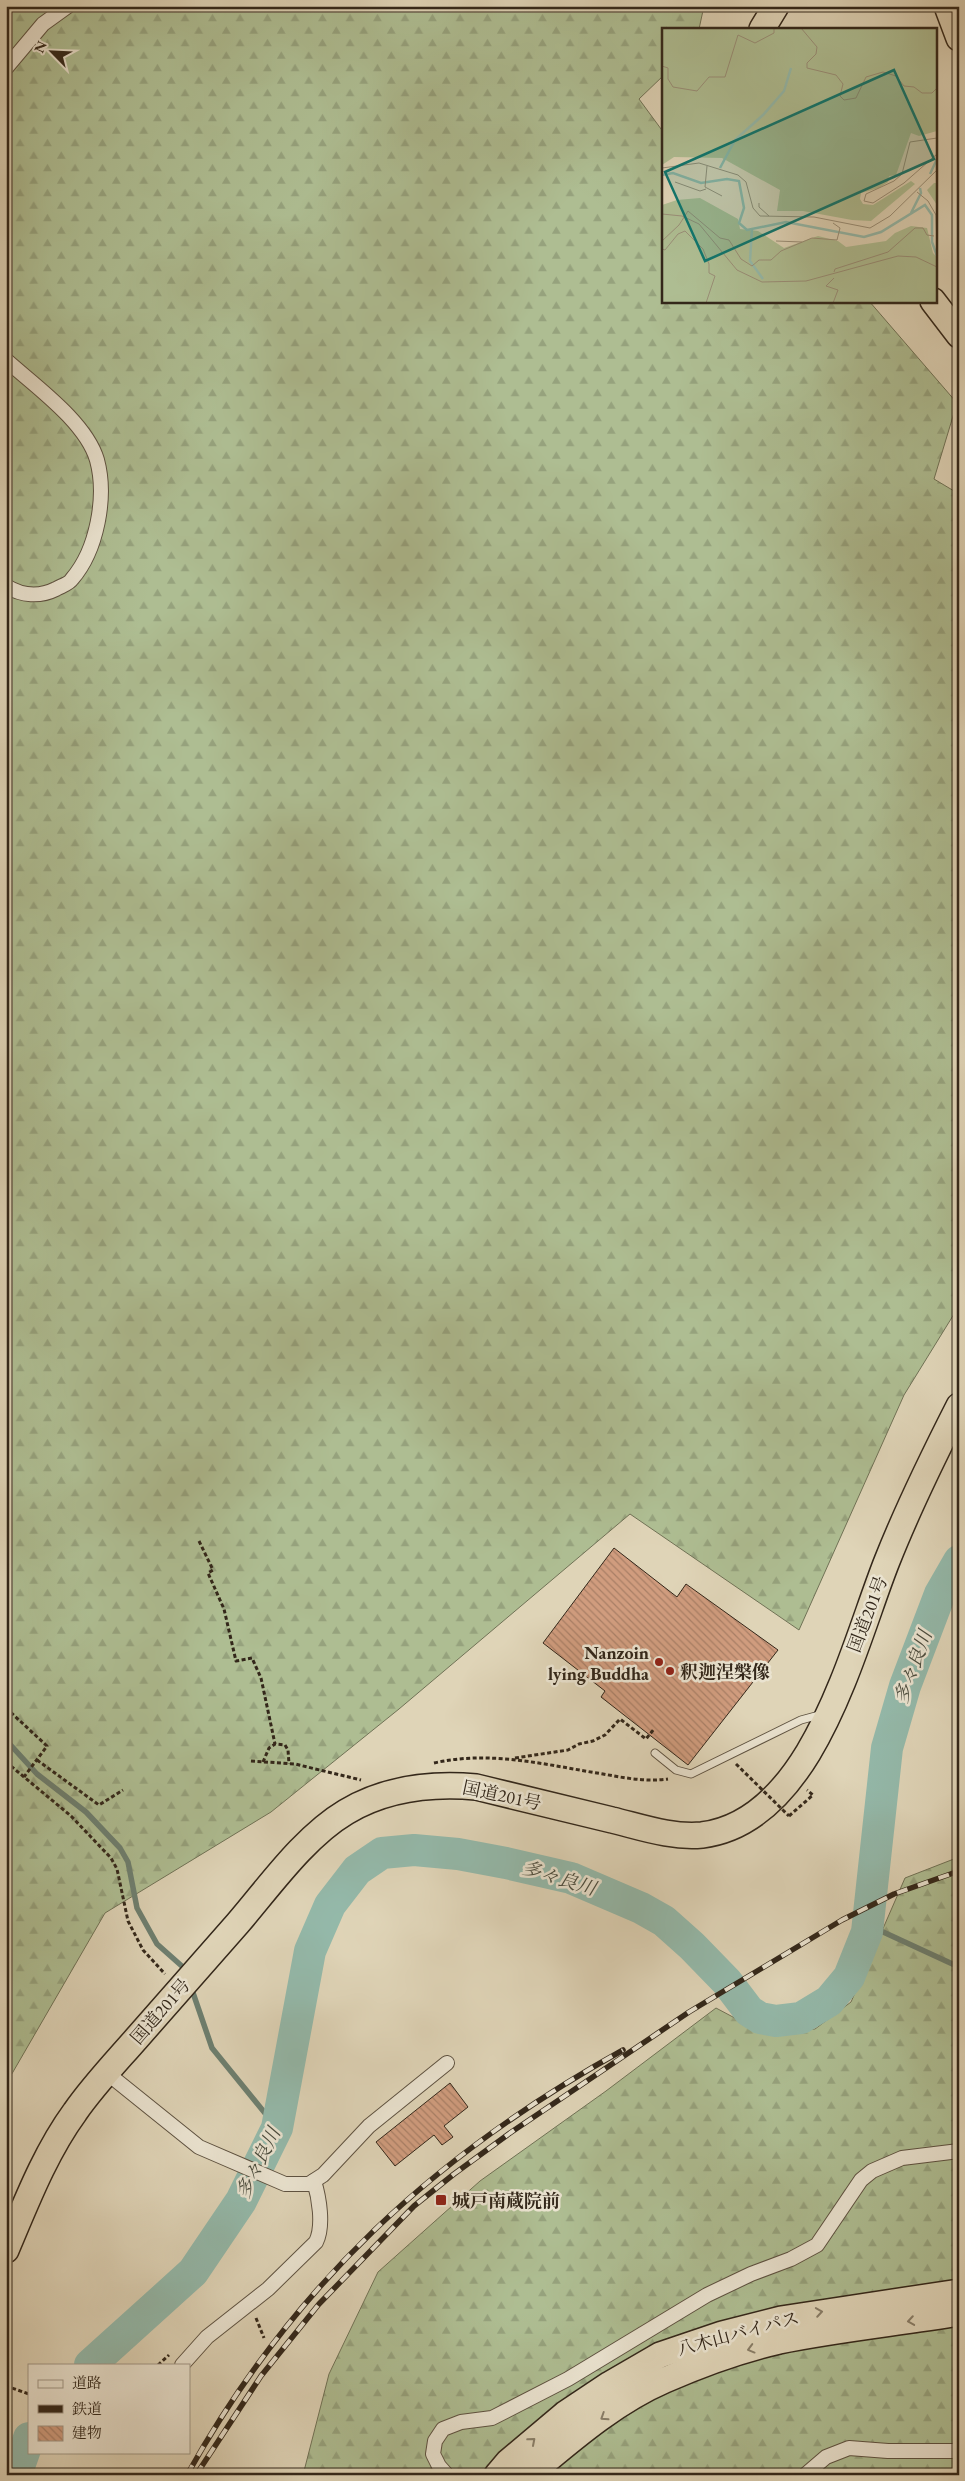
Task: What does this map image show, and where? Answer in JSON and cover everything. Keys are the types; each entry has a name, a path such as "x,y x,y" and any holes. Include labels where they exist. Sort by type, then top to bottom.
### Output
{"highway":[{"path":"763,28 776,6"},
{"path":"947,6 959,38"},
{"path":"935,302 959,335"},
{"name":"国道201号","path":"6,2250 41,2171 75,2111 282,1872 322,1830 363,1803 401,1790 450,1785 476,1787 661,1832 701,1835 737,1826 778,1795 805,1758 828,1712 887,1559 959,1406"},
{"name":"八木山バイパス","path":"497,2475 508,2462 565,2414 610,2384 660,2355 722,2334 781,2319 959,2292"},
{"name":"八木山バイパス","path":"529,2475 583,2430 626,2402 663,2381 729,2355 779,2342 959,2313"}],"street":[{"path":"6,68 43,24 68,6"},
{"path":"6,360 79,426 97,460 100,491 99,522 90,552 71,581 44,595 16,592 6,586"},
{"path":"107,2073 199,2147 285,2184 298,2185 324,2175 369,2126 447,2063"},
{"path":"448,2475 439,2466 433,2454 435,2441 443,2429 461,2422 492,2418 568,2379 707,2295 751,2274 791,2259 817,2245 861,2180 872,2171 902,2158 959,2151"},
{"path":"183,2364 207,2337 268,2289 316,2242 320,2234 318,2194 314,2180"},
{"path":"805,2475 826,2457 849,2448 959,2451"}],"lane":[{"path":"655,1753 676,1770 691,1774 801,1720 828,1712"}],"path":[{"path":"199,1541 213,1570 208,1573 224,1609 236,1661 252,1658 261,1678 275,1744"},
{"path":"6,1708 46,1746 24,1777"},
{"path":"511,1758 568,1750 578,1744 593,1741 605,1735 620,1718 646,1738 654,1729"},
{"path":"263,1762 269,1748 275,1744 285,1746 288,1750 289,1764"},
{"path":"37,1760 99,1805 123,1790"},
{"path":"6,1762 71,1816 111,1858 117,1868 128,1920 143,1950 151,1962 180,1988"},
{"path":"736,1764 789,1816 812,1794 808,1790 802,1795"},
{"path":"250,2304 264,2338"},
{"path":"6,2386 28,2394"}],"green space":[{"path":"6,6 704,6 699,28 662,28 662,77 639,99 662,130 662,302 870,302 957,403 934,479 959,494 959,1306 904,1395 799,1630 630,1514 399,1709 271,1812 105,1913 6,2084"},
{"path":"959,1857 959,2475 303,2475 329,2374 378,2272 480,2181 606,2091 716,2008 763,2033 815,2029 851,2002 905,1878"}],"building":[{"name":"釈迦涅槃像","path":"614,1548 677,1597 686,1584 778,1650 688,1765 601,1697 605,1691 543,1643"},
{"path":"450,2083 468,2107 444,2126 453,2137 442,2145 434,2135 395,2166 376,2142"}],"waterway":[{"name":"多々良川","path":"91,2364 193,2272 241,2201 277,2128 310,1951 330,1905 357,1870 382,1853 414,1850 458,1854 506,1863 571,1878 641,1908 664,1921 692,1946 727,1982 749,2011 760,2018 776,2021 801,2018 829,2001 849,1977 867,1932 887,1748 905,1686 940,1594 959,1561"},
{"path":"6,1740 37,1774 86,1812 120,1848 128,1862 137,1908 157,1944 184,1968 186,1973"},
{"path":"868,1925 959,1967"},
{"path":"191,1987 212,2048 277,2128"},
{"name":"多々良川","path":"16,2475 28,2441"}],"railway":[{"path":"196,2475 261,2376 319,2304 414,2206 454,2174 510,2133 689,2012 842,1920 894,1894 959,1871"},
{"path":"187,2475 228,2406 273,2343 322,2285 374,2231 430,2181 490,2134 554,2091 623,2050"}],"place":[{"name":"Nanzoin lying Buddha","path":"659,1662"},
{"name":"釈迦涅槃像","path":"670,1671"},
{"name":"城戸南蔵院前","path":"441,2200"}]}
